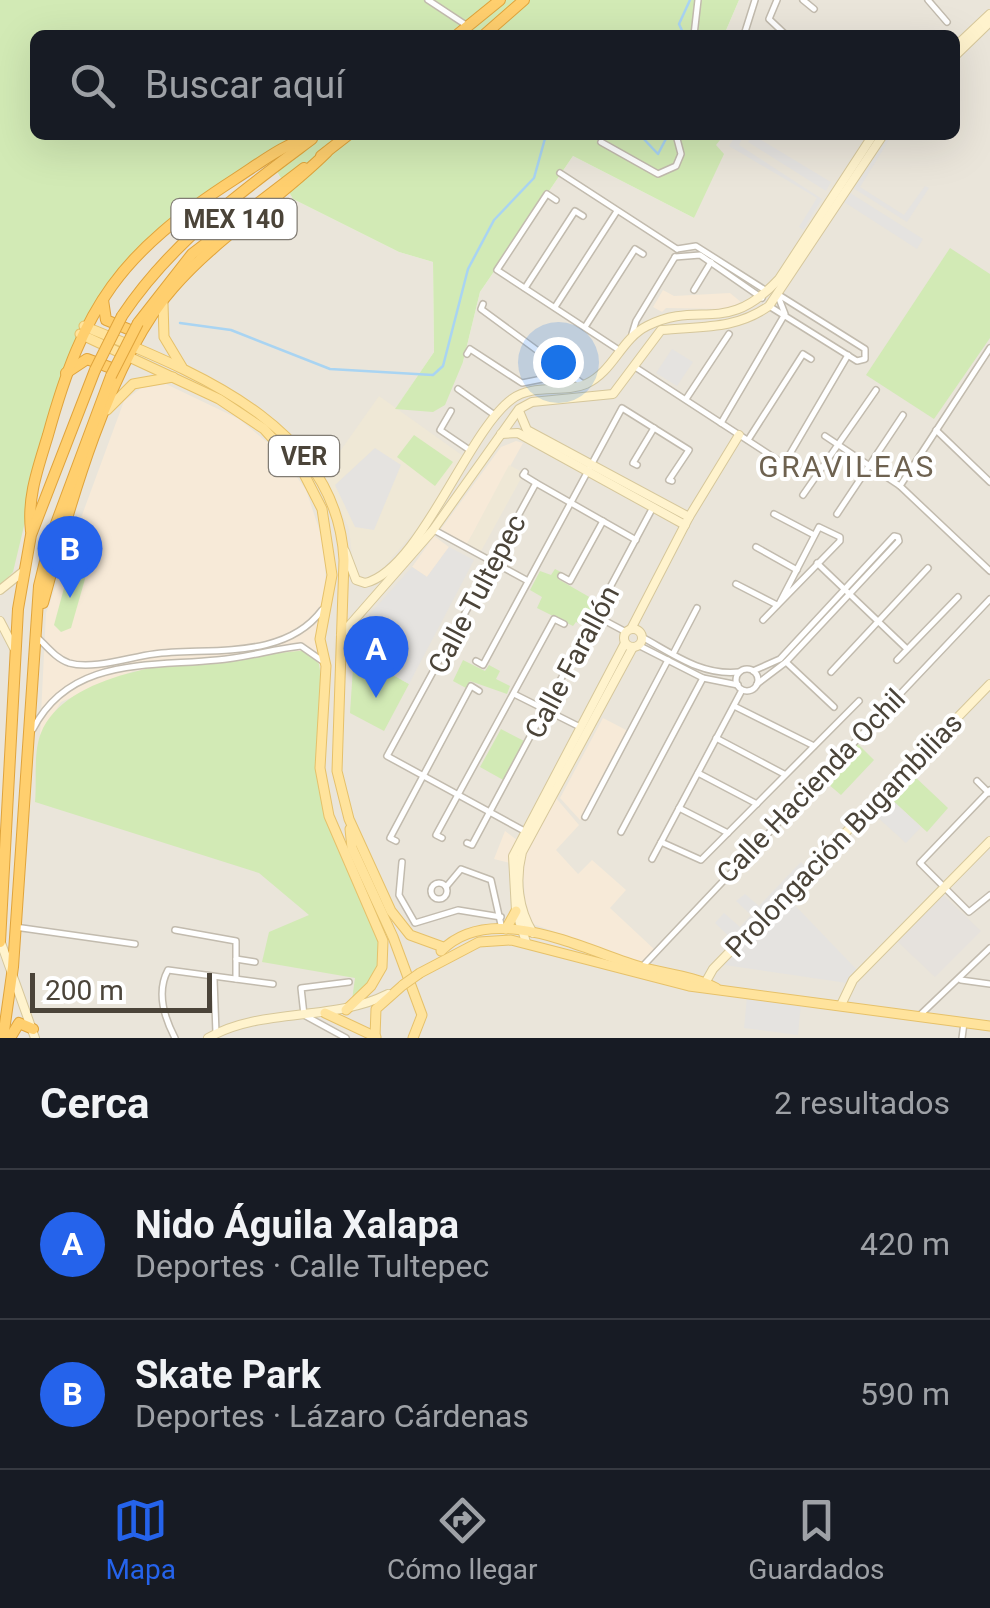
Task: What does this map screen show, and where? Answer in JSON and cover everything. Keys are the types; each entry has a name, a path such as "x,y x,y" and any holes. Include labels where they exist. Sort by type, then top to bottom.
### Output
{"highway":[{"path":"464,30 500,0"},
{"path":"490,30 524,0"},
{"path":"32,535 28,504 64,375 82,330 103,294 180,217 286,146 302,140"},
{"name":"MEX 140","path":"0,942 16,652 25,570 32,535 95,370 122,316 148,277 183,240 310,140"},
{"name":"MEX 140","path":"7,1038 39,586 51,537 115,377 139,329 192,254 342,140"},
{"path":"37,622 115,377 139,329 207,252 298,182 327,152"},
{"path":"103,294 106,320 139,329"},
{"path":"64,375 87,359 114,370 115,377"},
{"path":"7,1038 19,1023 34,1034"}],"main road":[{"path":"164,298 164,338 184,369"},
{"path":"82,330 184,369"},
{"path":"130,350 174,377"},
{"name":"VER","path":"184,369 250,406 293,441 318,476 337,518 344,547 337,770 350,820"},
{"path":"107,410 134,384 174,377"},
{"name":"VER","path":"174,377 243,414 279,442 303,472 322,510 332,556 330,600 320,639 326,666 320,768 340,846 359,878"},
{"path":"322,510 330,506 337,518"},
{"path":"324,619 328,637 332,640 342,635"},
{"path":"324,690 327,713 338,709"},
{"path":"346,1010 372,986 384,953 359,878 350,820"},
{"path":"350,820 402,927 410,936 443,947 504,929 638,971 704,986 990,1026"},
{"path":"359,878 393,937 422,1015 412,1038"},
{"path":"504,929 516,911"},
{"path":"325,1013 376,1038 376,1009 388,994 477,937 528,935"},
{"path":"436,962 443,947"}],"street":[{"path":"428,0 468,27"},
{"path":"695,30 698,0"},
{"path":"746,30 755,0"},
{"path":"777,0 769,19 781,30"},
{"path":"803,0 814,9"},
{"path":"928,0 947,22"},
{"path":"960,42 990,14"},
{"path":"960,51 990,22"},
{"path":"601,142 658,174 676,166 681,154 677,140"},
{"path":"429,528 496,416 520,394 584,385 612,362 632,336 670,319 736,313 764,295 869,140"},
{"path":"342,635 519,409 532,402 613,394 661,330 722,327 746,321 769,306 880,140"},
{"path":"560,173 676,253 691,252 764,295"},
{"path":"556,200 547,194 498,270 620,349 635,352 635,367"},
{"path":"525,288 575,211 583,216"},
{"path":"555,308 617,211"},
{"path":"632,336 636,320 676,253 696,246 764,295"},
{"path":"586,327 634,249 643,254"},
{"path":"694,290 711,262"},
{"path":"779,295 778,302 785,314"},
{"path":"769,306 861,362 866,355 832,327 779,295"},
{"path":"483,304 480,309 584,385"},
{"path":"721,423 785,314"},
{"path":"686,399 729,334"},
{"path":"900,486 990,348"},
{"path":"467,354 470,349 522,383 572,373"},
{"path":"628,631 687,521 803,354 811,360"},
{"path":"612,362 615,371 635,367 784,464 848,356"},
{"path":"458,390 496,416"},
{"path":"803,495 876,390"},
{"path":"503,406 510,421"},
{"path":"476,661 483,665 622,408 688,450 669,480 672,481"},
{"path":"519,409 526,430 652,509 687,521"},
{"path":"451,411 440,430 473,452"},
{"path":"837,514 903,415"},
{"path":"637,464 633,463 654,428"},
{"path":"936,430 990,482"},
{"path":"501,434 518,433 687,521"},
{"path":"824,436 900,486 990,571"},
{"path":"525,472 523,476 636,540"},
{"name":"Calle Tultepec","path":"422,777 387,756 536,483"},
{"name":"Calle Farallón","path":"468,842 472,845 490,814 652,509"},
{"path":"774,514 814,535"},
{"path":"561,576 570,581 603,521"},
{"path":"763,620 840,539 822,526 778,604"},
{"path":"429,528 528,581"},
{"path":"596,616 628,631 635,643 671,657 703,678 740,688 757,684 786,662 898,537 894,536 847,592"},
{"path":"344,547 352,575 360,583 370,583 419,539"},
{"path":"756,548 796,570"},
{"path":"817,563 907,649"},
{"path":"831,672 928,568"},
{"path":"0,590 25,570"},
{"path":"736,584 778,604"},
{"path":"897,660 958,597"},
{"name":"Calle Hacienda Ochil","path":"638,971 990,599"},
{"path":"36,637 60,658 79,664 160,653 218,653 298,632 330,600"},
{"path":"585,817 697,608"},
{"path":"442,838 436,835 554,619 564,624"},
{"path":"0,621 16,652"},
{"path":"628,631 635,643"},
{"path":"528,935 518,879 527,833 580,727 635,643"},
{"path":"528,935 516,911 513,856 635,643"},
{"path":"686,665 719,674 753,671 780,659 800,643"},
{"path":"30,735 44,709 62,690 120,667 218,660 301,646 314,651 326,666"},
{"path":"786,662 834,706"},
{"path":"753,671 757,684"},
{"path":"652,858 734,706 740,688 739,672"},
{"path":"621,832 703,678"},
{"name":"Prolongación Bugambilias","path":"704,986 990,684"},
{"path":"396,841 390,838 471,686 479,691"},
{"path":"514,694 580,727"},
{"path":"661,842 701,860 859,701"},
{"path":"734,706 814,746"},
{"path":"716,738 786,775"},
{"path":"698,773 756,804"},
{"path":"422,777 527,833"},
{"path":"977,780 989,792 920,863 971,913 990,894"},
{"path":"679,808 728,833"},
{"path":"841,1005 853,980 990,841"},
{"path":"402,862 399,895 415,923 458,910 500,917"},
{"path":"446,887 461,869 491,880 504,929"},
{"path":"15,927 134,944"},
{"path":"175,930 236,941 236,980"},
{"path":"0,942 13,967 34,1034"},
{"path":"918,1016 990,948"},
{"path":"236,959 255,962"},
{"path":"176,1038 164,1010 162,988 168,970 274,984"},
{"path":"214,979 212,1036 304,1015 346,1010 388,994"},
{"path":"960,980 990,984"},
{"path":"304,1015 302,986 349,982"},
{"path":"304,1015 346,1038"},
{"path":"962,1038 964,1023"}],"shaded area":[{"path":"739,0 990,0 990,1038 0,1038 0,586 73,353 106,293 186,213 268,157 293,199 399,252 433,262 434,352 396,408 419,407 463,362 480,292 573,156 694,218 720,140 960,140 960,30 726,30"},
{"path":"733,140 742,140 739,145 822,199 803,230 799,227 817,198 729,146"},
{"path":"761,140 831,182 826,191 748,142"},
{"path":"883,140 889,140 860,187 904,215 925,186 929,188 907,222 853,188"},
{"path":"847,191 923,239 917,249 841,200"},
{"path":"663,290 674,296 730,293 741,302 727,309 666,308 662,312 653,307"},
{"path":"672,349 693,362 677,386 656,373"},
{"path":"166,384 239,419 279,452 306,490 324,544 326,586 319,664 300,651 133,671 61,702 40,735 46,613 124,401 141,388"},
{"path":"379,396 466,458 417,529 378,574 363,580 354,574 349,529 324,474"},
{"path":"516,441 523,443 467,544 441,529 501,447"},
{"path":"375,448 401,465 374,530 355,527 335,485"},
{"path":"509,465 524,473 481,551 467,544"},
{"path":"434,536 449,547 427,577 412,567"},
{"path":"449,547 474,560 409,684 354,653 361,624 412,567 427,577"},
{"path":"603,718 628,731 580,820 560,798"},
{"path":"556,798 579,825 556,850 578,874 592,860 626,890 610,908 655,950 643,963 533,924 527,917 522,866 494,859 505,831 529,849"},
{"path":"890,798 921,827 906,843 875,815"},
{"path":"801,862 809,870 785,895 859,972 847,983 718,964 737,944 715,923 724,913 740,927 751,915 736,901 745,894 759,906"},
{"path":"941,893 981,931 935,977 897,941"},
{"path":"747,996 801,1003 798,1035 744,1028"}],"green space":[{"path":"0,0 739,0 726,30 30,30 30,140 720,140 716,145 724,154 694,218 573,156 480,292 463,362 445,405 433,412 395,409 434,352 433,262 399,252 293,199 269,158 186,213 106,293 73,353 40,459 13,572 0,586"},
{"path":"950,248 990,274 990,338 934,419 866,375"},
{"path":"414,435 453,462 435,486 397,457"},
{"path":"70,566 87,572 71,628 61,632 54,625"},
{"path":"555,569 561,572 558,579 598,602 586,627 576,622 573,626 537,608 542,597 530,590 540,571 551,575"},
{"path":"307,650 319,664 321,677 323,794 378,939 379,965 370,983 352,1000 355,978 262,962 269,932 309,915 259,873 35,802 41,733 58,708 86,689 159,666"},
{"path":"354,653 409,684 384,731 350,713"},
{"path":"463,660 485,671 489,665 500,671 496,679 510,686 507,694 470,681 466,688 453,681"},
{"path":"501,729 526,742 505,781 480,767"},
{"path":"856,742 874,760 841,795 821,778"},
{"path":"912,774 948,808 927,832 890,798"}],"waterway":[{"path":"682,30 679,24 690,0"},
{"path":"180,323 231,330 330,369 433,375 443,366 468,269 494,220 534,178 545,140"},
{"path":"645,140 658,154 665,140"}],"place":[{"name":"Skate Park","path":"70,598"},
{"name":"Nido Águila Xalapa","path":"376,698"}],"district":[{"name":"GRAVILEAS","path":"847,466"}]}
